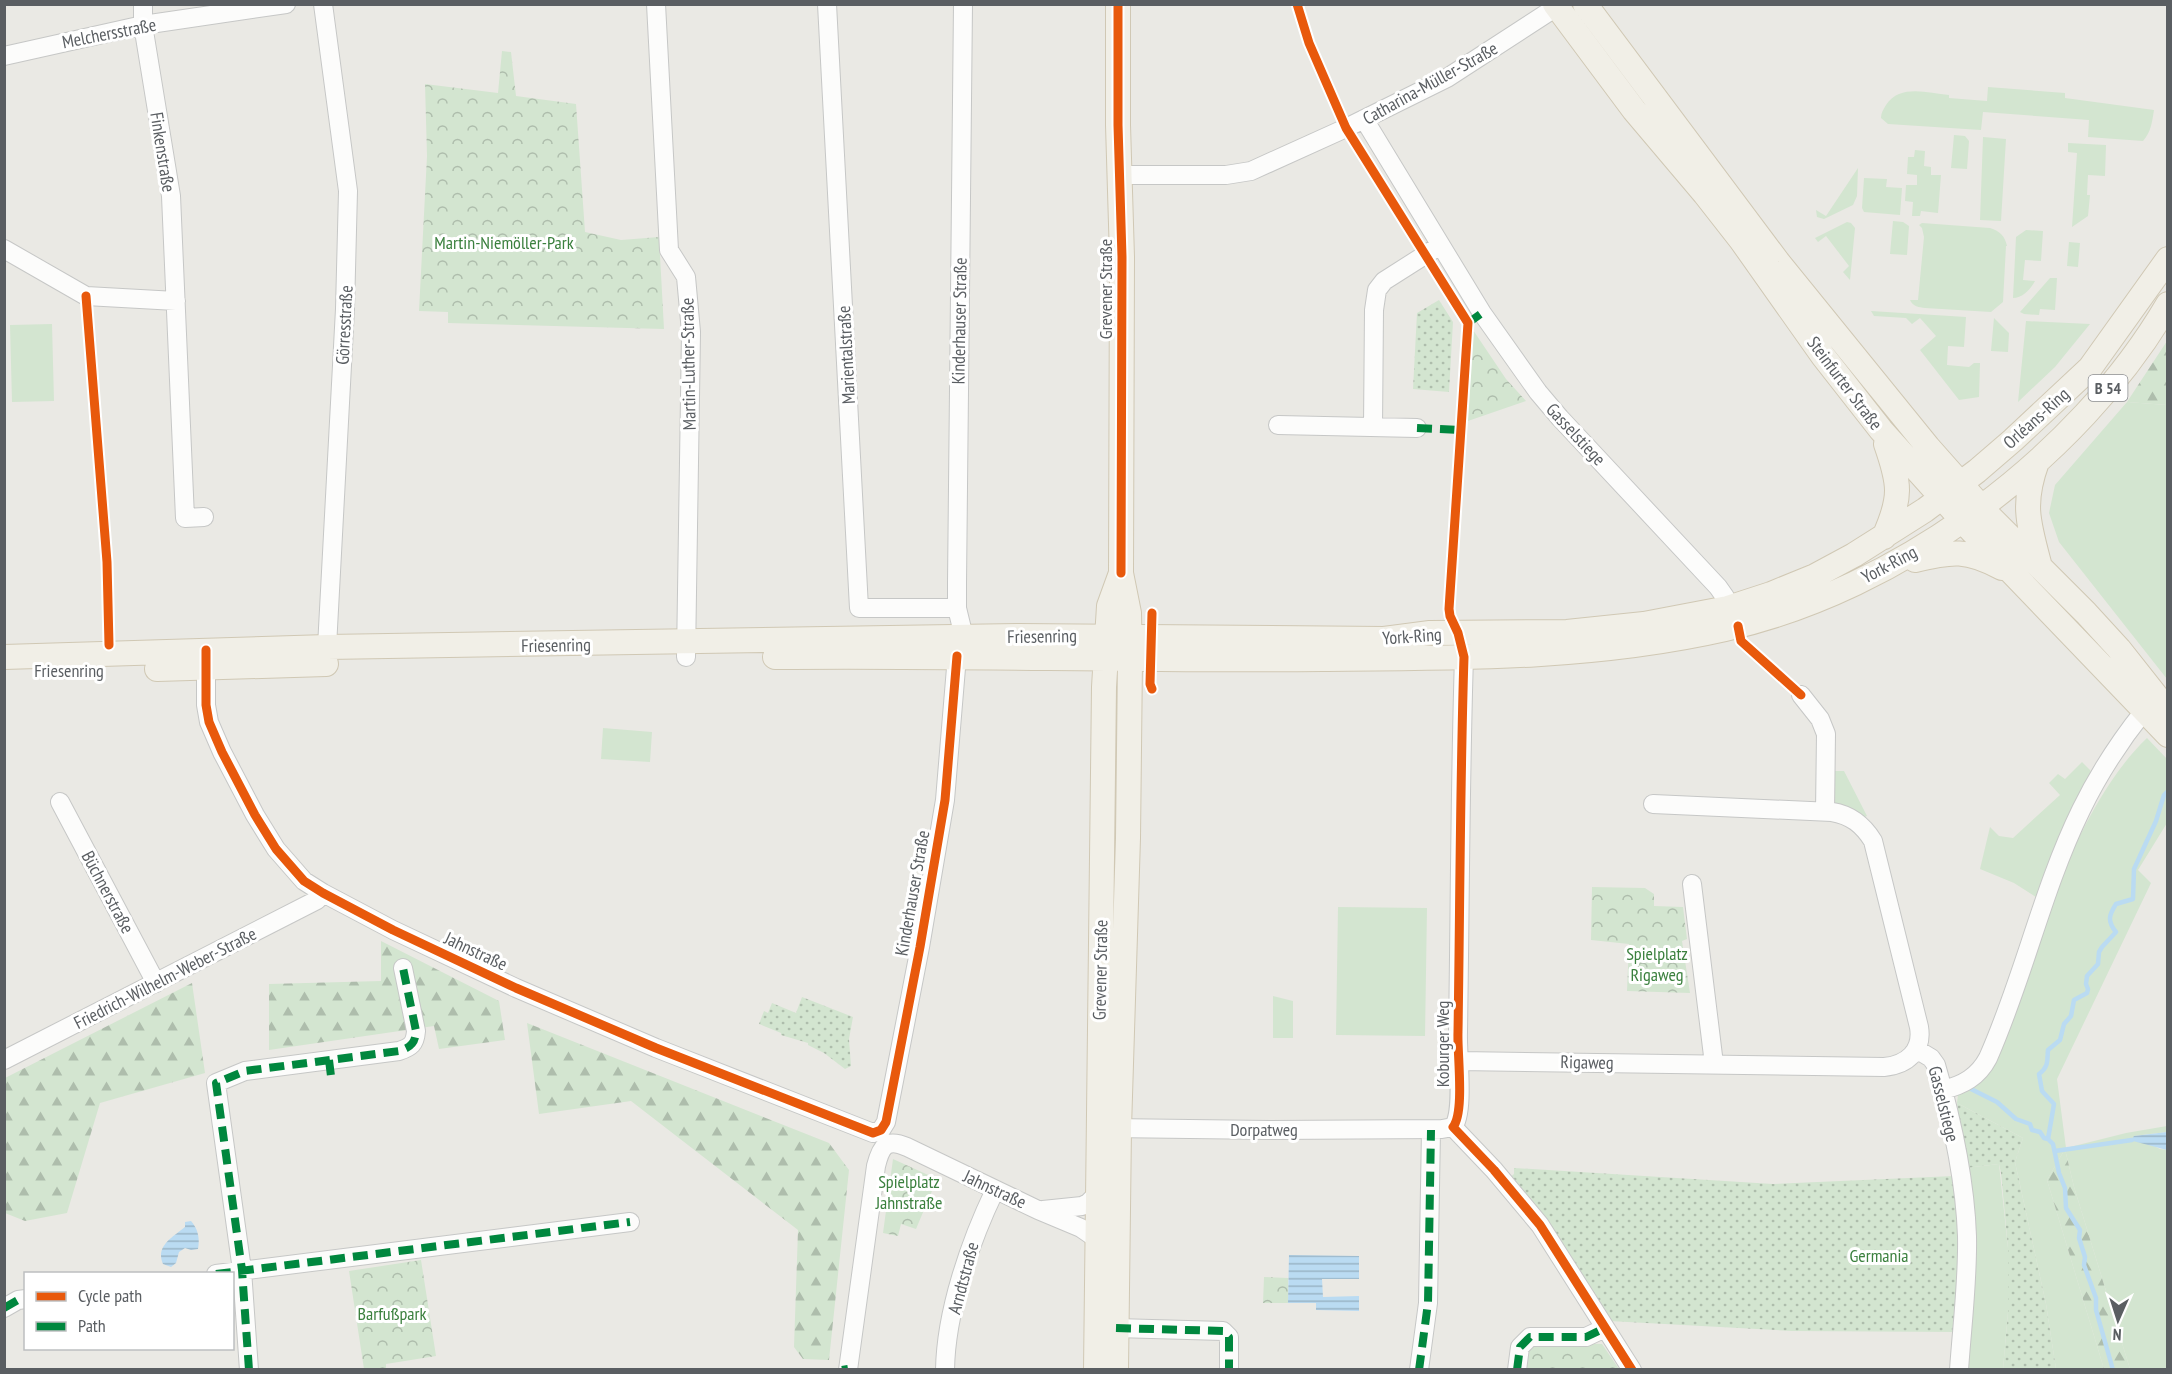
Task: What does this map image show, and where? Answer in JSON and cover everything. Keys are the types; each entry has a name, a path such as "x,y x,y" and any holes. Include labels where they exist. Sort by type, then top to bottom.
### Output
{"main road":[{"name":"Grevener Straße","path":"1116,1370 1108,1128 1114,643 1109,606 1121,573 1122,257 1118,4"},
{"name":"Steinfurter Straße","path":"1585,4 1814,308 1928,447 1961,483 1972,513 2017,577 2156,711"},
{"name":"Steinfurter Straße","path":"1558,6 1634,110 1741,240 1823,356 1881,430 1941,497 1972,513 2040,566 2119,649 2168,735"},
{"name":"Orléans-Ring","path":"1961,483 2013,440 2090,368 2168,259"},
{"name":"Orléans-Ring","path":"1972,513 2037,462 2075,425 2115,380 2168,304"},
{"path":"1881,430 1898,486 1895,511 1884,537"},
{"name":"B 54","path":"2037,462 2028,490 2027,513 2040,566"},
{"name":"B 54","path":"1941,497 1961,483"},
{"name":"York-Ring","path":"1114,643 1383,639 1430,633 1548,633 1644,624 1728,608 1815,576 1884,537 1941,497"},
{"name":"York-Ring","path":"1114,643 1130,660 1464,657 1598,649 1708,633 1765,619 1811,603 1888,566 1972,513"},
{"path":"1888,566 1951,552 1972,555 1989,561 2017,577"},
{"name":"Friesenring","path":"4,670 206,659 327,648 686,650 1114,643"},
{"name":"Friesenring","path":"4,657 519,659 686,650"},
{"name":"Grevener Straße","path":"1096,1370 1097,1194 1108,1128 1127,879 1130,660"}],"street":[{"name":"Finkenstraße","path":"142,4 143,25 171,196 186,518"},
{"name":"Melchersstraße","path":"4,56 143,25 286,4"},
{"name":"Görresstraße","path":"323,4 348,191 345,309 327,648"},
{"name":"Martin-Luther-Straße","path":"656,4 669,250 686,277 691,332 686,650"},
{"name":"Marientalstraße","path":"827,4 859,608 957,608"},
{"name":"Kinderhauser Straße","path":"848,1369 876,1166 920,947 949,776 961,646 957,608 963,4"},
{"name":"Catharina-Müller-Straße","path":"1119,174 1226,176 1243,173 1364,119 1447,78 1558,6"},
{"name":"Gasselstiege","path":"1364,119 1482,313 1538,392 1719,587 1728,608"},
{"path":"1373,427 1374,310 1377,290 1389,277 1440,246"},
{"path":"4,249 86,296 176,301"},
{"path":"1278,425 1417,428"},
{"path":"1708,633 1728,608"},
{"name":"Koburger Weg","path":"1453,1127 1458,1113 1464,657"},
{"name":"Jahnstraße","path":"206,659 206,705 209,722 222,752 249,805 276,849 304,881 413,940 516,987 645,1043 901,1145 1081,1228 1097,1239"},
{"path":"1801,695 1816,715 1826,734 1825,812"},
{"path":"1943,1090 1969,1080 1982,1069 2059,862 2081,811 2095,784 2156,711"},
{"name":"Büchnerstraße","path":"60,802 156,983"},
{"name":"Gasselstiege","path":"1653,804 1839,813 1858,822 1873,841 1919,1027 1919,1042 1916,1049 1933,1059 1943,1090 1954,1142 1967,1238 1959,1370"},
{"path":"1692,884 1714,1064"},
{"name":"Friedrich-Wilhelm-Weber-Straße","path":"4,1060 317,900 323,893"},
{"path":"249,1370 242,1270 216,1083 245,1071 330,1068 411,1047 416,1031 402,968"},
{"name":"Rigaweg","path":"1459,1061 1888,1066 1906,1061 1916,1049"},
{"path":"1453,1127 1494,1170 1540,1225 1632,1370"},
{"name":"Dorpatweg","path":"1108,1128 1431,1130 1453,1127"},
{"path":"1419,1370 1428,1303 1431,1130"},
{"name":"Arndtstraße","path":"945,1370 947,1338 969,1251 995,1190"},
{"name":"Jahnstraße","path":"1038,1210 1082,1206 1097,1194"},
{"path":"229,1272 630,1222"},
{"path":"4,1308 24,1299"},
{"path":"1116,1328 1223,1331 1229,1337 1229,1370"},
{"path":"1517,1370 1521,1345 1530,1337 1586,1337 1605,1328"},
{"path":"842,1370 848,1369"}],"green space":[{"name":"Martin-Niemöller-Park","path":"502,51 511,52 516,96 576,104 585,232 621,240 659,237 664,329 448,323 448,312 419,311 427,156 425,84 498,93"},
{"path":"1988,87 2065,93 2065,98 2154,110 2152,123 2143,141 2088,137 2089,120 1983,112 1981,130 1888,124 1881,118 1886,105 1899,94 1914,91 1949,95 1949,98 1987,101"},
{"path":"1954,135 1965,136 1969,141 1967,169 1951,168"},
{"path":"1983,137 2006,139 2001,221 1980,220"},
{"path":"2068,143 2106,145 2105,176 2088,175 2087,195 2090,195 2088,216 2072,227 2077,153 2068,152"},
{"path":"1915,150 1925,151 1924,166 1931,167 1931,175 1941,175 1938,213 1921,211 1920,216 1912,216 1913,202 1905,201 1906,185 1917,185 1917,175 1907,174 1908,157 1914,157"},
{"path":"1858,168 1857,196 1853,205 1824,219 1817,217 1816,210 1826,216"},
{"path":"1864,178 1887,179 1886,187 1902,188 1900,215 1864,212 1862,208"},
{"path":"1893,221 1903,222 1909,226 1907,255 1890,254"},
{"path":"1847,222 1855,228 1850,280 1843,272 1849,266 1826,236 1818,242 1815,238"},
{"path":"1922,223 1990,228 2002,234 2007,246 2003,302 1991,312 1925,308 1913,304 1910,300 1918,300 1924,237 1919,225"},
{"path":"2026,230 2043,231 2041,261 2025,260 2023,280 2035,281 2026,293 2013,298 2016,237"},
{"path":"2069,242 2080,243 2078,267 2067,266"},
{"path":"2050,278 2057,278 2055,310 2040,309 2039,315 2020,312"},
{"path":"1439,300 1453,322 1449,392 1413,389 1417,313"},
{"path":"1871,311 1966,317 1964,347 1948,346 1947,365 1969,367 1974,363 1980,363 1979,397 1959,400 1920,350 1936,336 1920,318 1912,324 1906,318 1874,316"},
{"path":"1994,318 2009,333 2008,352 1991,351"},
{"path":"2026,321 2090,324 2055,367 2018,402"},
{"path":"52,324 54,401 12,402 10,325"},
{"path":"1471,327 1506,379 1526,401 1465,422"},
{"path":"2167,341 2167,405 2127,402"},
{"path":"2127,402 2167,405 2167,679 2059,542 2049,513 2055,485"},
{"path":"603,728 652,732 650,762 601,759"},
{"path":"2147,738 2167,759 2167,823 2138,870 2151,883 2057,1079 2066,1148 2126,1133 2167,1126 2167,1132 2134,1136 2160,1149 2167,1150 2167,1369 2130,1369 2074,1187 2065,1149 2047,1180 2104,1369 2056,1369 2046,1304 2015,1162 2023,1138 1957,1103 1958,1095 1971,1088 2083,829 2112,780"},
{"path":"2082,762 2090,770 2095,784 2039,899 2014,883 1980,869 1990,827 1999,836 2013,838 2060,795 2049,783 2058,774 2065,779"},
{"path":"1832,771 1844,771 1867,816 1860,819 1831,809"},
{"name":"Spielplatz Rigaweg","path":"1592,887 1645,888 1654,894 1654,906 1683,907 1687,939 1682,941 1690,993 1627,991 1629,944 1591,940"},
{"path":"1338,907 1427,908 1425,1036 1336,1035"},
{"path":"381,941 499,1001 505,1040 439,1049 434,1026 269,1050 269,984 381,981"},
{"path":"192,983 205,1073 100,1103 67,1213 25,1221 5,1213 5,1078"},
{"path":"1273,996 1293,1001 1293,1038 1273,1038"},
{"path":"802,997 853,1017 849,1039 851,1066 845,1069 808,1043 781,1035 759,1024 764,1011 768,1013 772,1003 796,1013"},
{"path":"527,1023 829,1143 849,1170 829,1360 803,1359 794,1347 798,1230 631,1101 539,1114"},
{"path":"1957,1103 2023,1138 2015,1162 2046,1304 2056,1369 2003,1369 2008,1312 2008,1248 2001,1173 1999,1164 1965,1168"},
{"path":"2065,1149 2074,1187 2130,1369 2104,1369 2047,1180"},
{"name":"Spielplatz Jahnstraße","path":"893,1159 937,1179 916,1229 901,1224 898,1236 883,1233"},
{"path":"1999,1164 2008,1248 2008,1312 2003,1369 1962,1370 1965,1168"},
{"name":"Germania","path":"1514,1168 1773,1184 1954,1176 1959,1232 1955,1332 1792,1331 1609,1321 1507,1180 1514,1174"},
{"name":"Barfußpark","path":"421,1260 436,1356 386,1364 386,1369 364,1369 349,1271"},
{"path":"1264,1277 1288,1278 1288,1303 1263,1303"},
{"path":"1537,1342 1602,1344 1619,1369 1522,1370 1524,1356"}],"water":[{"path":"2167,1132 2167,1150 2132,1139 2134,1136"},
{"path":"191,1221 198,1234 198,1249 185,1248 179,1252 176,1263 171,1267 163,1264 161,1252 163,1247 185,1227 185,1222"},
{"path":"1289,1255 1359,1256 1359,1279 1322,1279 1323,1297 1359,1296 1359,1311 1316,1310 1316,1303 1288,1303"}],"waterway":[{"path":"2113,1370 2096,1310 2096,1298 2084,1265 2085,1257 2079,1238 2080,1230 2066,1208 2065,1188 2059,1173 2053,1144 2048,1139 2054,1104 2042,1091 2039,1074 2046,1066 2048,1050 2060,1040 2064,1024 2071,1016 2074,1000 2087,993 2087,976 2098,964 2099,952 2116,932 2110,921 2116,904 2133,899 2134,869 2156,821 2164,795 2168,791"},
{"path":"1971,1089 1997,1102 2016,1119 2030,1124 2032,1130 2040,1132 2044,1138 2048,1139"},
{"path":"2055,1151 2132,1140"}],"marked path":[{"path":"1468,323 1482,313"},
{"path":"1417,428 1461,430"},
{"path":"249,1370 242,1270 216,1083 245,1071 399,1051 409,1046 415,1039 416,1031 403,968"},
{"path":"329,1060 331,1076"},
{"path":"1419,1370 1428,1303 1431,1130"},
{"path":"232,1272 630,1222"},
{"path":"4,1308 24,1299"},
{"path":"1116,1328 1223,1331 1229,1337 1229,1370"},
{"path":"1517,1370 1520,1347 1530,1337 1586,1337 1605,1328"},
{"path":"842,1370 848,1369"}],"cycle path":[{"path":"1118,4 1118,125 1122,257 1121,573"},
{"path":"1297,4 1309,43 1346,128 1468,323"},
{"path":"86,296 107,562 109,645"},
{"path":"1468,323 1449,609 1464,657 1458,1032 1460,1096 1457,1119 1453,1127 1494,1170 1540,1225 1632,1370"},
{"path":"1152,613 1150,684 1152,689"},
{"path":"1738,626 1741,641 1801,695"},
{"path":"206,650 206,705 209,722 255,815 276,849 304,881 393,930 516,988 656,1048 873,1133 881,1130 886,1122 920,947 945,800 957,656"}]}
